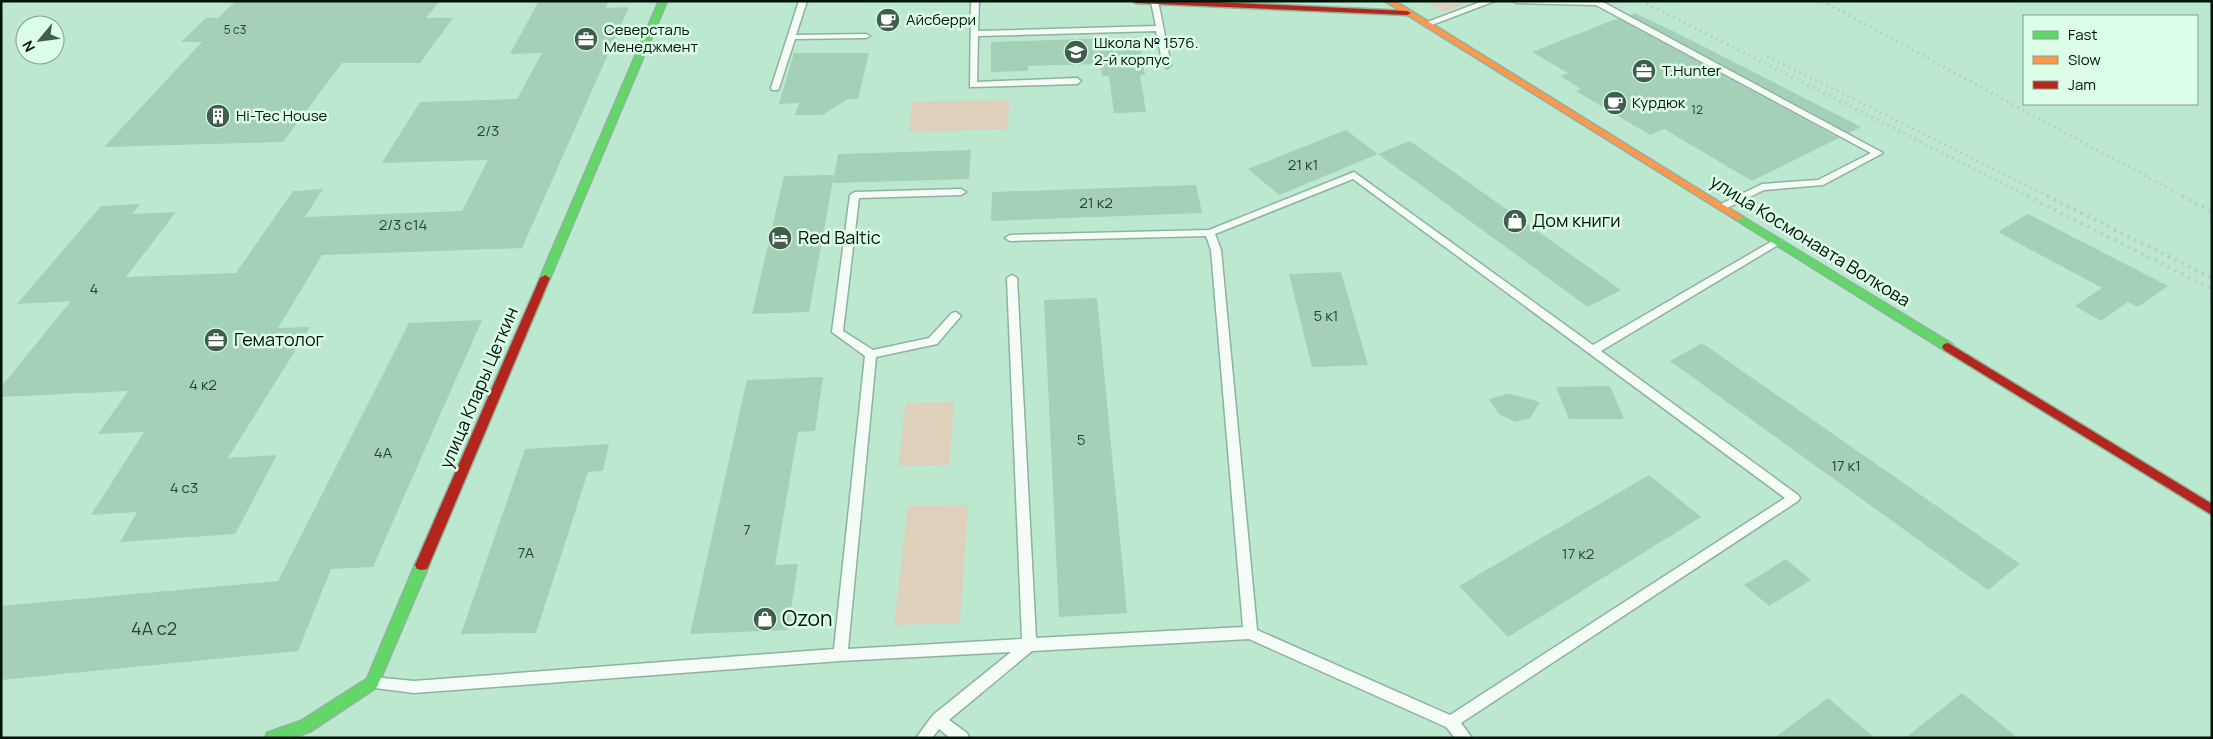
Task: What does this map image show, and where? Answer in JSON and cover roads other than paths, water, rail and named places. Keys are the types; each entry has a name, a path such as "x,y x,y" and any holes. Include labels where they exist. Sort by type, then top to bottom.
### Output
{"main road":[{"name":"улица Клары Цеткин","path":"372,683 663,1"},
{"path":"1136,1 1408,12"},
{"path":"1190,4 1210,1"},
{"path":"1280,6 1312,1"},
{"name":"улица Космонавта Волкова","path":"1389,1 2212,510"},
{"path":"272,738 306,726 372,683"}],"lane":[{"path":"775,88 803,1"},
{"path":"975,1 973,85 1077,81"},
{"path":"1426,24 1491,1"},
{"path":"1517,1 1598,3 1878,153 1820,183 1762,187 1722,207"},
{"path":"1155,2 1167,64"},
{"path":"974,34 1160,28"},
{"path":"792,37 866,36"},
{"path":"1010,238 1210,233 1354,175 1794,498 1452,722"},
{"path":"956,316 933,341 871,354 837,332 855,195 961,192"},
{"path":"1210,233 1216,250 1250,633"},
{"path":"1592,351 1778,242"},
{"path":"1012,278 1029,645"},
{"path":"840,655 871,354"},
{"path":"372,683 414,687 840,655 1250,633 1452,722 1465,738"},
{"path":"923,738 938,720 1029,645"},
{"path":"938,720 962,738"}],"railway":[{"path":"1641,1 2030,197"},
{"path":"1822,1 2184,197"},
{"path":"1767,56 2050,197"},
{"path":"2027,196 2212,289"},
{"path":"2047,196 2212,278"},
{"path":"2182,196 2212,212"}],"place":[{"name":"Айсберри","path":"888,20"},
{"name":"Северсталь Менеджмент","path":"586,39"},
{"name":"Школа № 1576. 2-й корпус","path":"1076,52"},
{"name":"T.Hunter","path":"1644,71"},
{"name":"Курдюк","path":"1615,103"},
{"name":"Hi-Tec House","path":"218,116"},
{"name":"Дом книги","path":"1515,221"},
{"name":"Red Baltic","path":"780,238"},
{"name":"Гематолог","path":"216,340"},
{"name":"Ozon","path":"765,619"}]}
